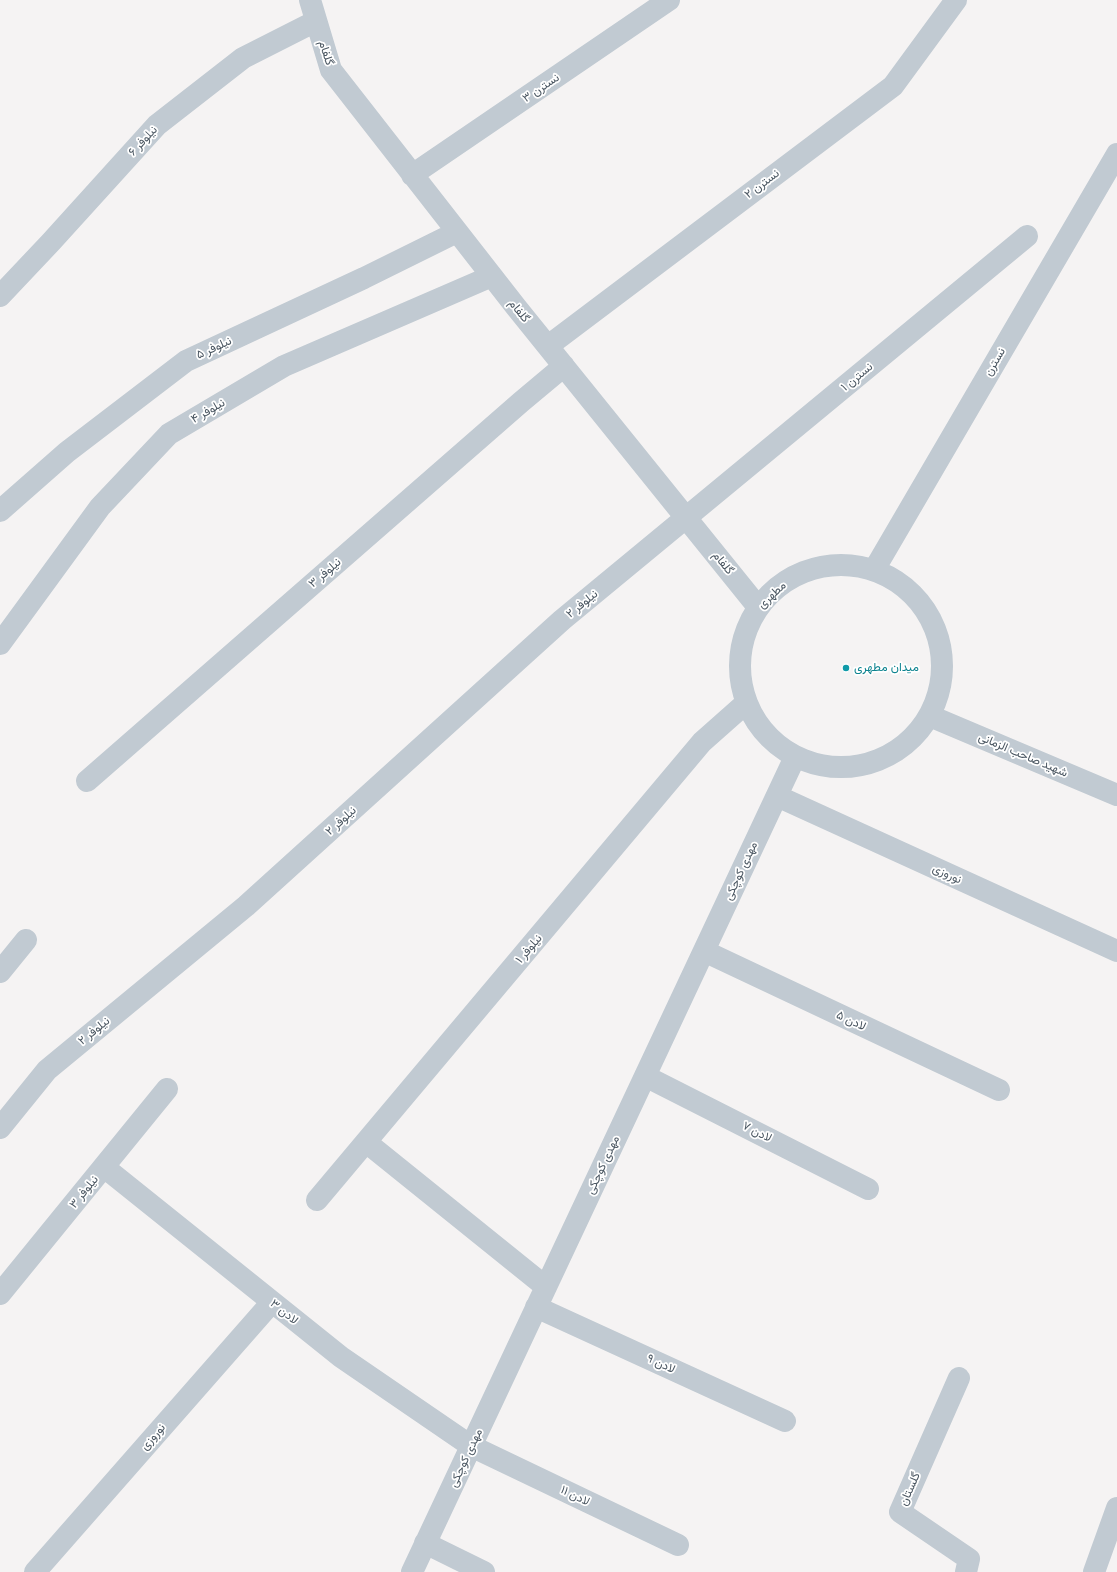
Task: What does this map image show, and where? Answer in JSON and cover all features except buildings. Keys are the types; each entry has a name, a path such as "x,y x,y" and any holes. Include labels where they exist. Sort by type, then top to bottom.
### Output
{"street":[{"name":"گلفام","path":"310,0 331,70 457,232 758,607"},
{"name":"نسترن ۳","path":"412,175 669,0"},
{"name":"نسترن ۲","path":"548,346 892,86 956,0"},
{"name":"نیلوفر ۶","path":"0,296 157,125 243,58 316,21"},
{"name":"نسترن","path":"874,570 1117,154"},
{"name":"نیلوفر ۵","path":"0,510 67,452 186,361 364,278 457,232"},
{"name":"نسترن ۱","path":"687,518 1027,236"},
{"name":"نیلوفر ۴","path":"0,644 100,507 169,434 284,366 492,276"},
{"name":"نیلوفر ۳","path":"87,781 564,366"},
{"name":"نیلوفر ۲","path":"0,1128 46,1070 246,906 562,620 687,518"},
{"name":"مطهری","path":"842,565 874,570 900,584 922,604 936,630 942,659 940,688 930,716 911,740 885,758 856,767 824,767 795,757 774,744 757,725 746,703 738,670 743,637 758,607 781,584 810,569 842,565"},
{"name":"نیلوفر ۱","path":"317,1200 702,742 746,703"},
{"name":"شهید صاحب الزمانی","path":"930,716 1117,795"},
{"name":"مهدی کوچکی","path":"412,1572 795,757"},
{"name":"نوروزی","path":"777,796 1117,951"},
{"path":"0,972 26,940"},
{"name":"لادن ۵","path":"704,951 999,1090"},
{"name":"لادن ۷","path":"645,1076 868,1189"},
{"name":"نیلوفر ۳","path":"0,1294 167,1089"},
{"path":"366,1142 546,1287"},
{"name":"لادن ۳","path":"104,1167 341,1357 471,1446"},
{"name":"نوروزی","path":"35,1572 272,1302"},
{"name":"لادن ۹","path":"536,1307 785,1421"},
{"name":"گلستان","path":"959,1378 900,1512 968,1559 966,1572"},
{"name":"لادن ۱۱","path":"471,1446 678,1546"},
{"path":"1094,1572 1117,1508"},
{"path":"425,1544 484,1572"}],"place":[{"name":"میدان مطهری","path":"846,668"}]}
